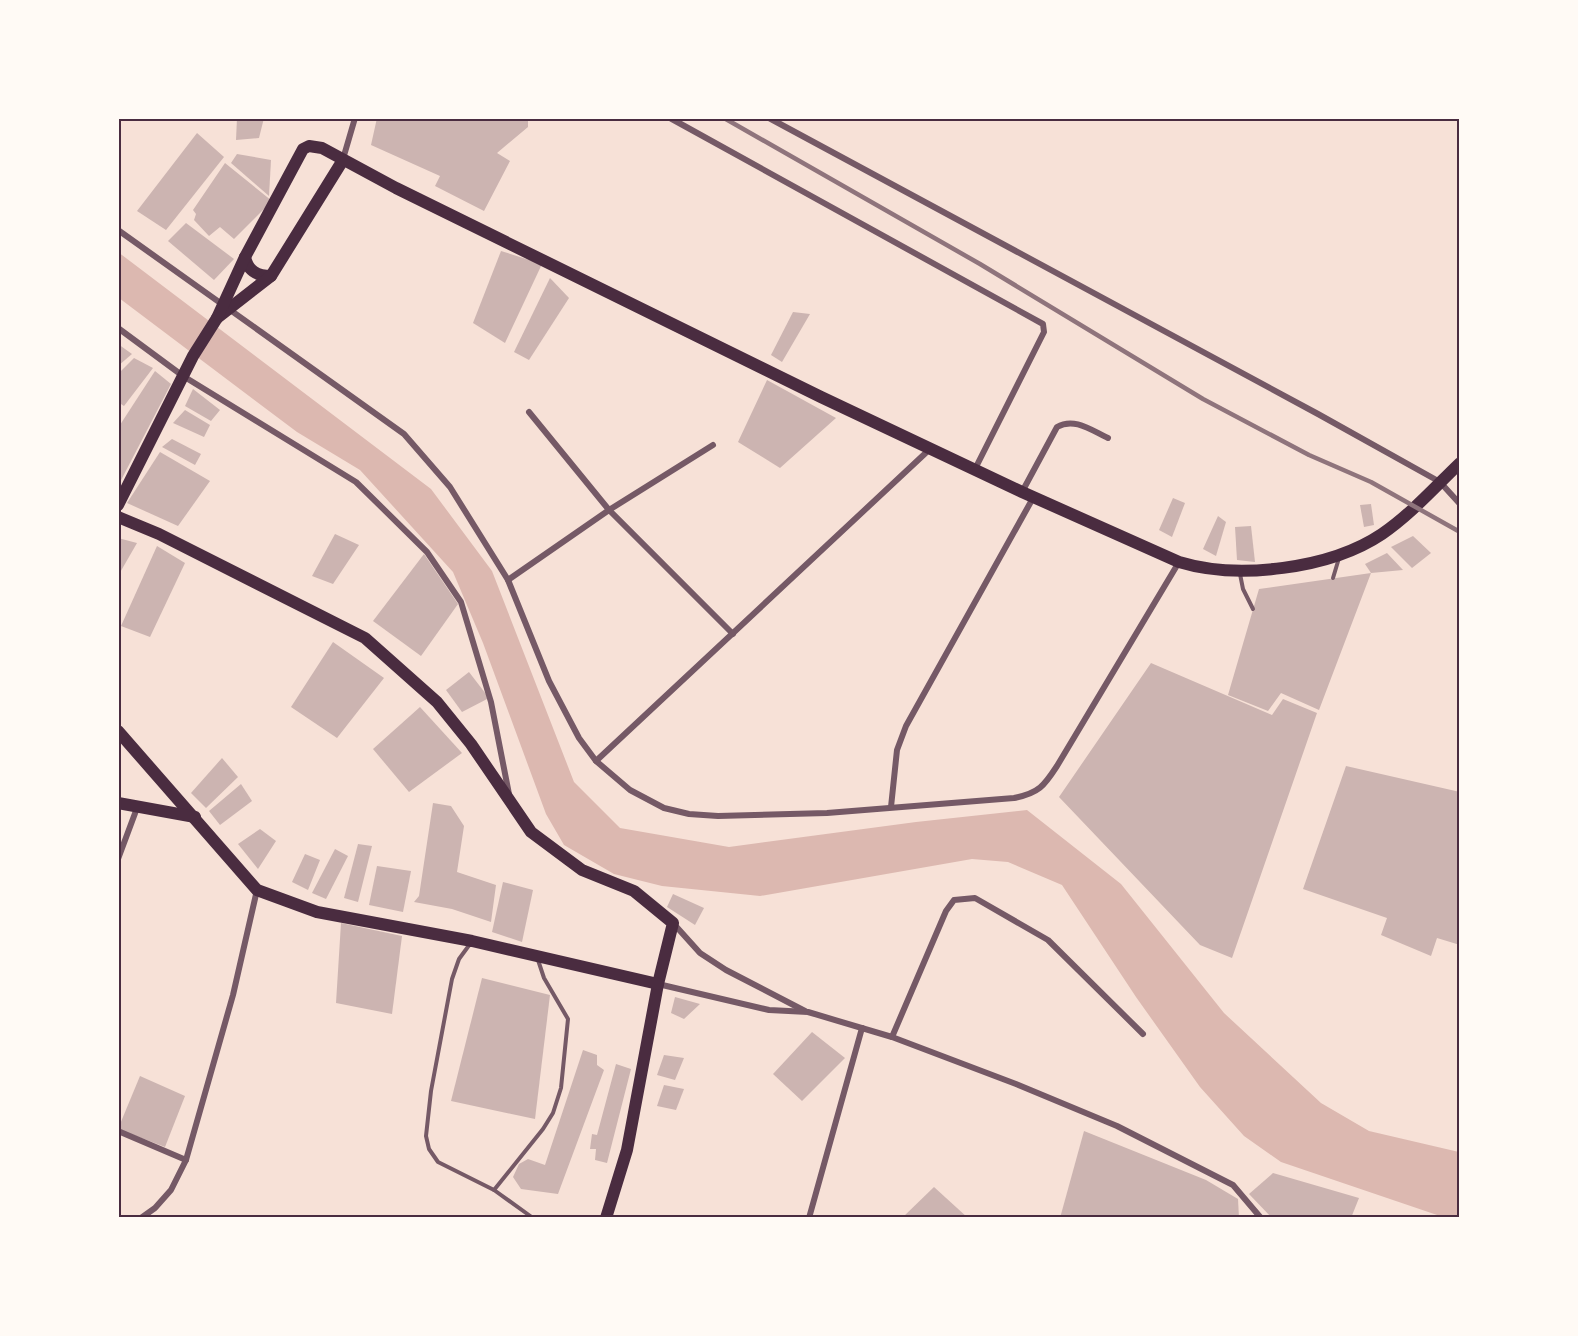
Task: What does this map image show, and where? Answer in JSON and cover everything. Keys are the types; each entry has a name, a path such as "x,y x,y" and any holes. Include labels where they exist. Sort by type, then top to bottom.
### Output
{"main road":[{"path":"118,505 193,356 226,307 245,257 303,149 315,146 821,397 974,470 1179,562 1202,569 1250,572 1340,555 1389,529 1417,506 1460,463"},
{"path":"226,307 271,276 343,160"},
{"path":"245,257 246,265 253,272 259,276 271,276"},
{"path":"118,517 159,534 365,638 437,702 471,744 531,831 582,870 634,891 673,923 658,984 627,1150 606,1218"},
{"path":"118,731 257,890 317,912 472,941 658,984"},
{"path":"118,803 195,817"}],"street":[{"path":"343,160 355,118"},
{"path":"670,118 1043,324 1044,332 974,470"},
{"path":"769,118 1059,273 1440,482 1460,504"},
{"path":"118,230 404,434 450,487 508,580 562,709 596,761 630,790 646,800 689,814 827,813 1034,794 1046,783 1057,766 1179,562"},
{"path":"118,328 183,376 356,482 427,552 460,602 491,702 510,800"},
{"path":"529,412 609,510 733,634"},
{"path":"891,807 897,750 906,726 1028,495 1057,427 1065,422 1075,423 1108,438"},
{"path":"508,580 609,510 713,445"},
{"path":"596,761 931,448"},
{"path":"118,859 121,845 137,808"},
{"path":"141,1218 155,1208 171,1190 186,1160 233,995 257,890"},
{"path":"892,1037 946,911 954,900 962,897 975,898 988,904 1048,940 1143,1034"},
{"path":"673,923 700,952 726,970 808,1012 892,1037 1016,1084 1107,1122 1233,1185 1261,1218"},
{"path":"658,984 769,1010 808,1012"},
{"path":"809,1218 862,1028"},
{"path":"118,1131 186,1160"}],"lane":[{"path":"1333,578 1340,555"},
{"path":"1240,571 1243,589 1253,609"},
{"path":"472,941 459,959 452,979 431,1091 426,1136 429,1149 438,1162 494,1190 533,1218"},
{"path":"494,1190 543,1129 553,1113 561,1088 568,1019 544,978 537,957"}],"shaded area":[{"path":"118,252 431,489 492,571 574,782 620,828 729,847 1027,810 1121,884 1224,1013 1321,1103 1369,1131 1459,1152 1459,1217 1443,1217 1281,1162 1244,1136 1200,1087 1136,997 1062,885 1008,862 972,859 760,896 662,886 614,874 564,845 546,814 483,643 453,572 360,470 297,432 119,298"}],"building":[{"path":"237,118 264,118 259,138 236,140"},
{"path":"377,118 528,118 528,127 497,153 510,161 484,211 435,186 440,176 371,145"},
{"path":"197,133 224,157 166,230 137,211"},
{"path":"237,154 271,160 269,196 231,163"},
{"path":"225,163 272,201 234,239 220,227 209,236 194,220 196,214 193,210"},
{"path":"186,223 234,259 214,280 168,241"},
{"path":"501,251 542,264 505,343 473,323"},
{"path":"550,278 569,298 529,360 514,352"},
{"path":"793,312 810,314 782,362 771,355"},
{"path":"118,344 132,354 118,366"},
{"path":"134,358 153,368 124,406 118,402 118,374"},
{"path":"155,371 171,384 118,486 118,428"},
{"path":"767,380 836,418 780,468 738,442"},
{"path":"193,389 220,410 211,421 185,406"},
{"path":"185,410 210,425 204,437 173,423"},
{"path":"172,439 201,454 195,465 162,447"},
{"path":"160,452 210,481 178,526 127,503"},
{"path":"1173,498 1185,503 1172,537 1159,530"},
{"path":"1371,504 1374,525 1364,527 1360,505"},
{"path":"1218,516 1226,522 1216,556 1203,549"},
{"path":"1251,526 1255,562 1237,560 1235,527"},
{"path":"335,534 359,545 333,584 312,576"},
{"path":"1413,536 1431,553 1412,568 1391,547"},
{"path":"118,538 137,543 118,576"},
{"path":"157,546 185,563 150,637 121,626"},
{"path":"1387,553 1403,570 1371,573 1365,564"},
{"path":"424,554 458,604 421,656 373,621"},
{"path":"1371,573 1319,710 1281,693 1268,711 1228,695 1259,589"},
{"path":"333,642 384,678 337,738 291,707"},
{"path":"1151,663 1272,715 1283,699 1317,713 1232,958 1200,945 1059,797"},
{"path":"469,672 489,698 462,712 446,690"},
{"path":"420,707 462,753 409,792 373,749"},
{"path":"222,758 238,777 206,808 191,793"},
{"path":"1346,766 1460,792 1460,945 1437,938 1431,956 1381,935 1387,918 1303,889"},
{"path":"241,784 252,801 220,825 209,811"},
{"path":"433,803 451,806 464,826 457,872 496,885 491,922 452,909 414,902 419,896"},
{"path":"260,829 276,841 258,869 238,844"},
{"path":"358,844 372,846 358,902 344,898"},
{"path":"335,849 348,856 326,899 312,893"},
{"path":"305,854 320,860 308,890 292,882"},
{"path":"377,866 411,871 403,912 369,905"},
{"path":"503,882 533,890 522,942 492,932"},
{"path":"673,894 704,908 695,925 667,907"},
{"path":"341,923 402,936 392,1014 336,1003"},
{"path":"482,978 550,995 535,1119 451,1101"},
{"path":"675,997 700,1004 684,1019 671,1013"},
{"path":"812,1032 845,1058 802,1101 773,1074"},
{"path":"583,1050 597,1055 597,1065 604,1070 558,1194 521,1189 513,1177 519,1164 528,1159 545,1165"},
{"path":"664,1055 684,1058 675,1080 657,1075"},
{"path":"616,1064 631,1069 607,1163 595,1160 596,1149 590,1149 592,1134 597,1135"},
{"path":"140,1076 185,1096 165,1147 118,1129"},
{"path":"664,1085 684,1089 676,1110 657,1106"},
{"path":"1084,1131 1206,1180 1238,1199 1239,1218 1060,1218"},
{"path":"1273,1173 1359,1198 1351,1218 1272,1218 1249,1194"},
{"path":"934,1187 968,1218 902,1218"}],"railway":[{"path":"724,118 980,264 1203,399 1309,455 1371,482 1460,532"}]}
